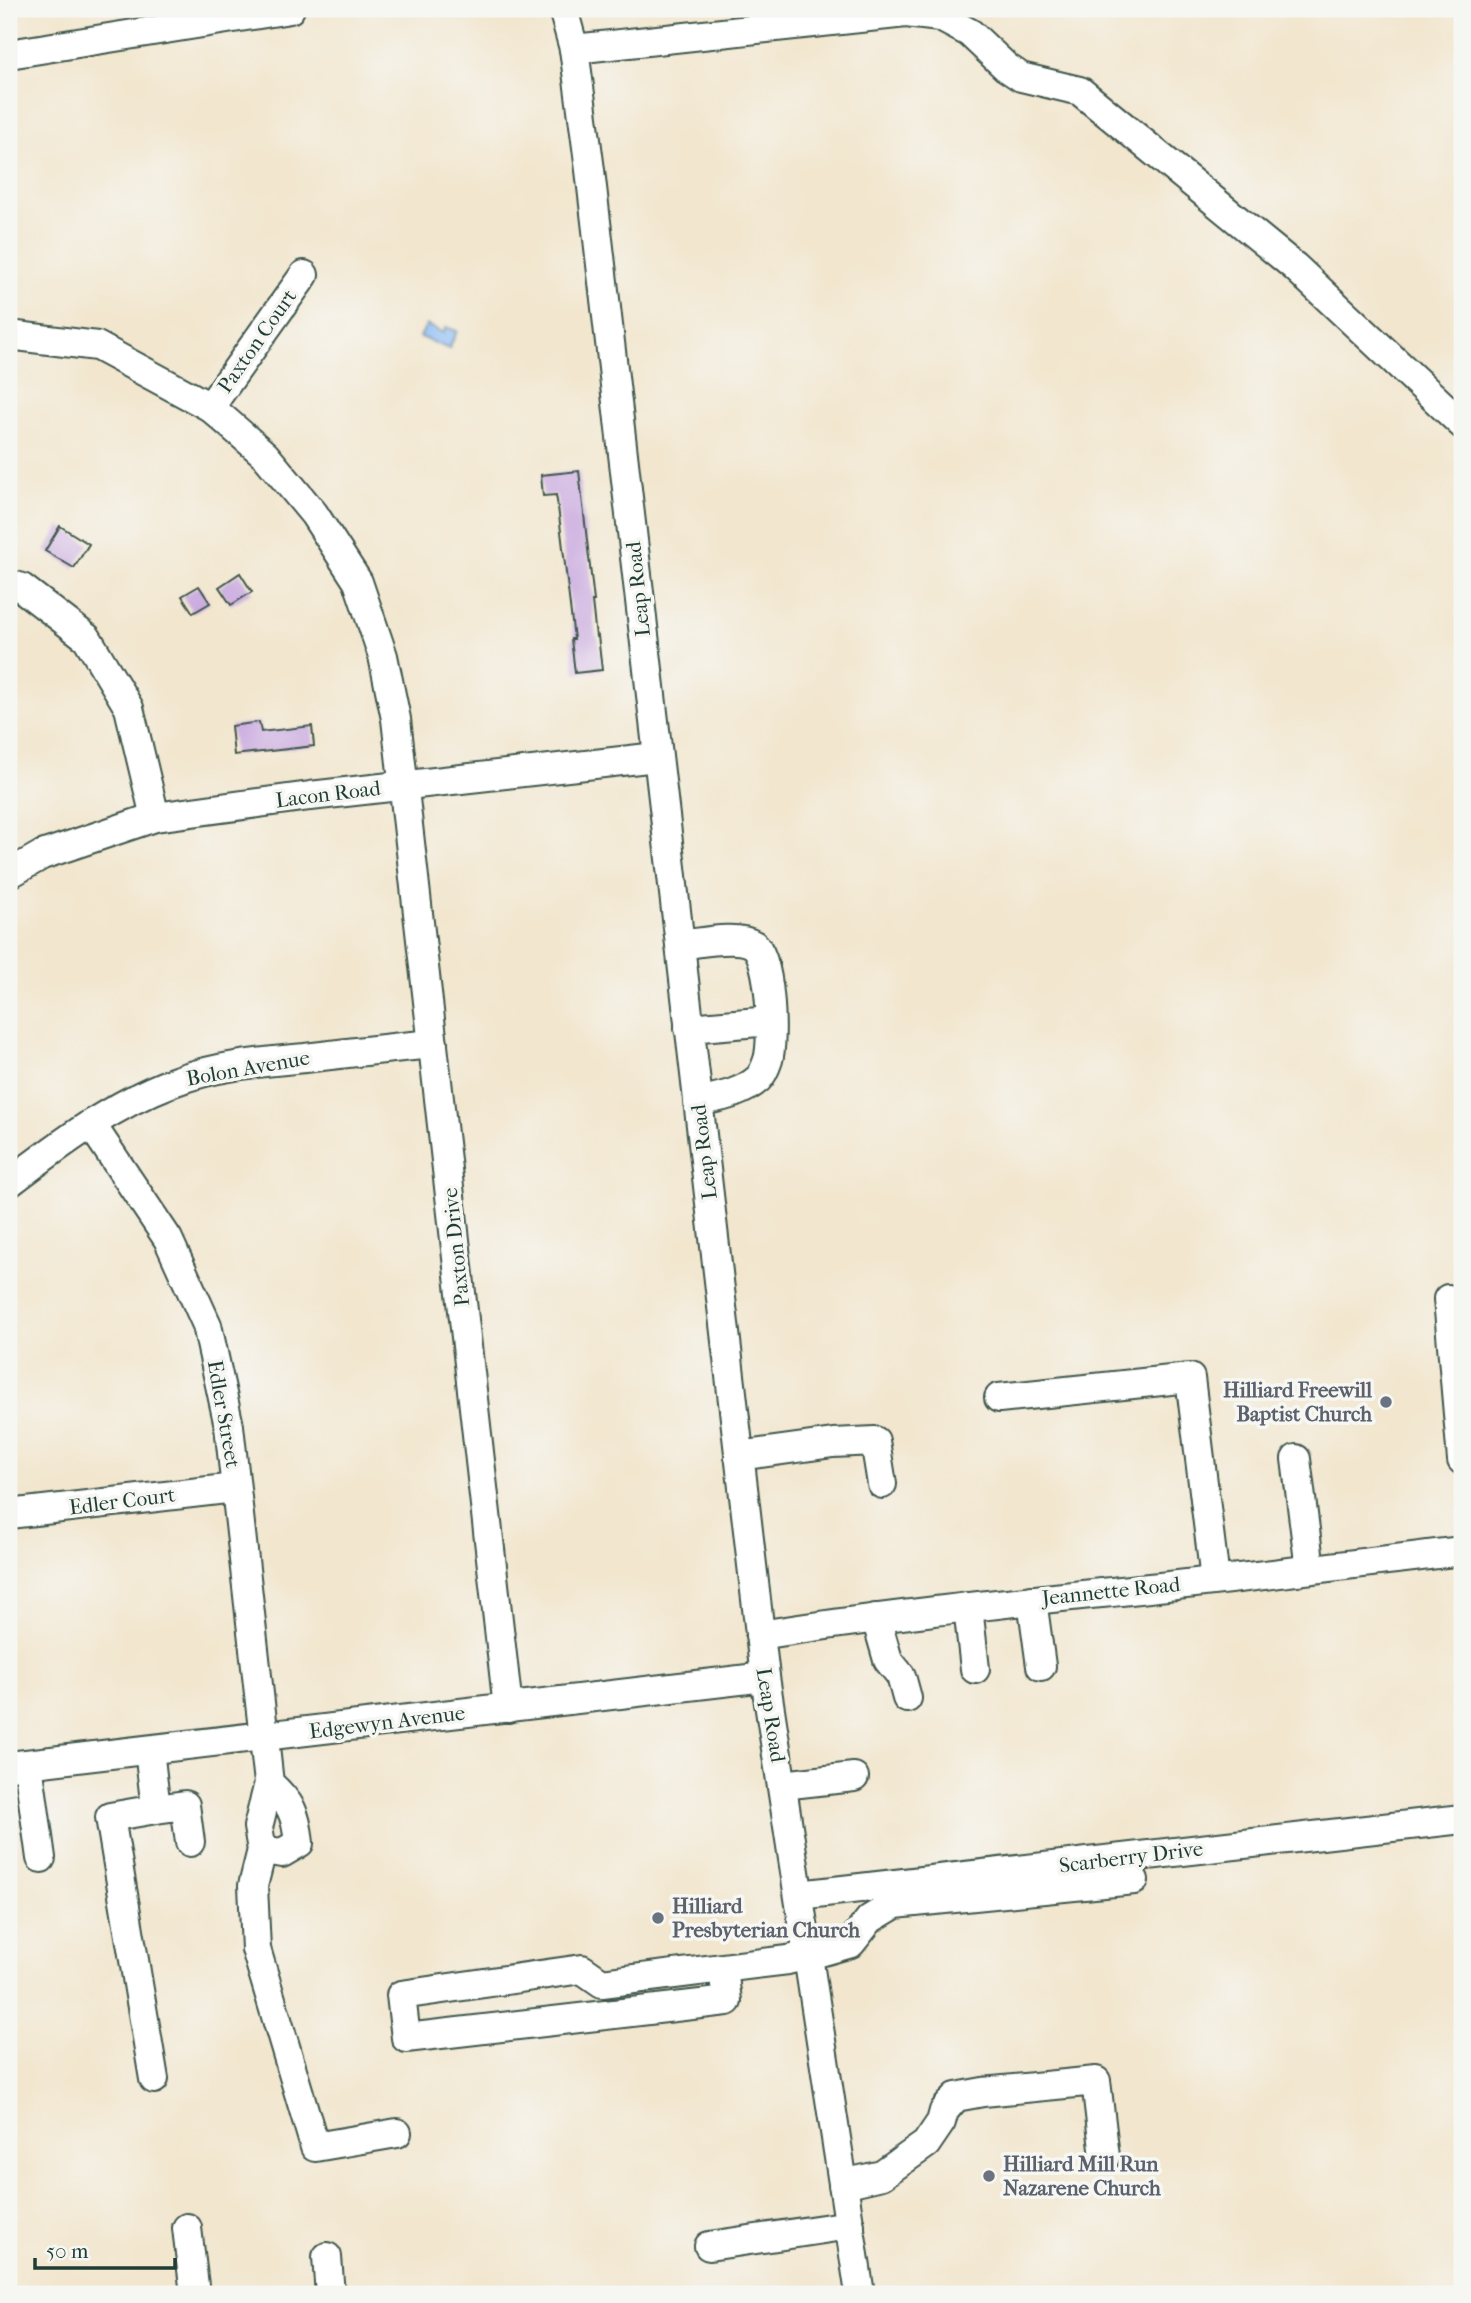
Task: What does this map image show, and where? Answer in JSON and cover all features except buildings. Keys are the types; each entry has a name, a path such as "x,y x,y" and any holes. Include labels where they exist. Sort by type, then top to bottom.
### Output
{"street":[{"path":"9,54 290,9"},
{"name":"Leap Road","path":"563,9 574,48 590,170 765,1677 860,2294"},
{"path":"574,48 906,13 940,17 970,33 1006,67 1021,77 1080,91 1295,267 1462,424"},
{"name":"Paxton Court","path":"210,407 304,275"},
{"name":"Paxton Drive","path":"9,335 97,346 210,407 265,455 314,514 358,582 383,656 396,719 508,1708"},
{"path":"9,584 22,588 87,638 129,708 155,817"},
{"name":"Lacon Road","path":"9,874 43,855 155,817 404,785 657,757"},
{"path":"680,946 745,940 757,946 765,962 770,1021 768,1059 759,1078 736,1093 698,1102"},
{"path":"690,1028 770,1021"},
{"name":"Bolon Avenue","path":"9,1183 91,1124 131,1101 174,1082 215,1070 279,1060 433,1044"},
{"name":"Edler Street","path":"91,1124 168,1239 207,1325 229,1426 269,1783"},
{"path":"1448,1299 1462,1460"},
{"path":"999,1398 1190,1378 1216,1580"},
{"path":"739,1456 833,1443 875,1441 882,1484"},
{"path":"1296,1459 1310,1569"},
{"name":"Edler Court","path":"9,1514 235,1488"},
{"name":"Jeannette Road","path":"760,1635 876,1618 1462,1551"},
{"path":"1032,1600 1041,1666"},
{"path":"968,1607 975,1669"},
{"path":"876,1618 888,1660 901,1676 907,1699"},
{"name":"Edgewyn Avenue","path":"19,1765 765,1677"},
{"path":"149,1750 156,1809"},
{"path":"19,1765 41,1858"},
{"path":"782,1786 854,1777"},
{"path":"262,1850 282,1853 299,1843 297,1824 287,1799 269,1783 258,1827 262,1850 253,1886 256,1949 314,2147 397,2133"},
{"path":"154,2079 110,1817 185,1805 190,1842"},
{"name":"Scarberry Drive","path":"799,1895 1462,1819"},
{"path":"723,1968 727,2001 406,2038 401,1995 582,1969 602,1983 809,1955 850,1943 870,1919 895,1904 1134,1880"},
{"path":"844,2184 882,2175 926,2144 941,2122 944,2110 956,2097 983,2092 1096,2081 1105,2157"},
{"path":"709,2246 850,2224"},
{"path":"187,2228 195,2294"},
{"path":"327,2257 330,2294"}],"water":[{"path":"426,325 443,333 446,327 457,331 449,349 420,337"}],"place":[{"name":"Hilliard Freewill Baptist Church","path":"1386,1402"},
{"name":"Hilliard Presbyterian Church","path":"658,1918"},
{"name":"Hilliard Mill Run Nazarene Church","path":"989,2176"}]}
